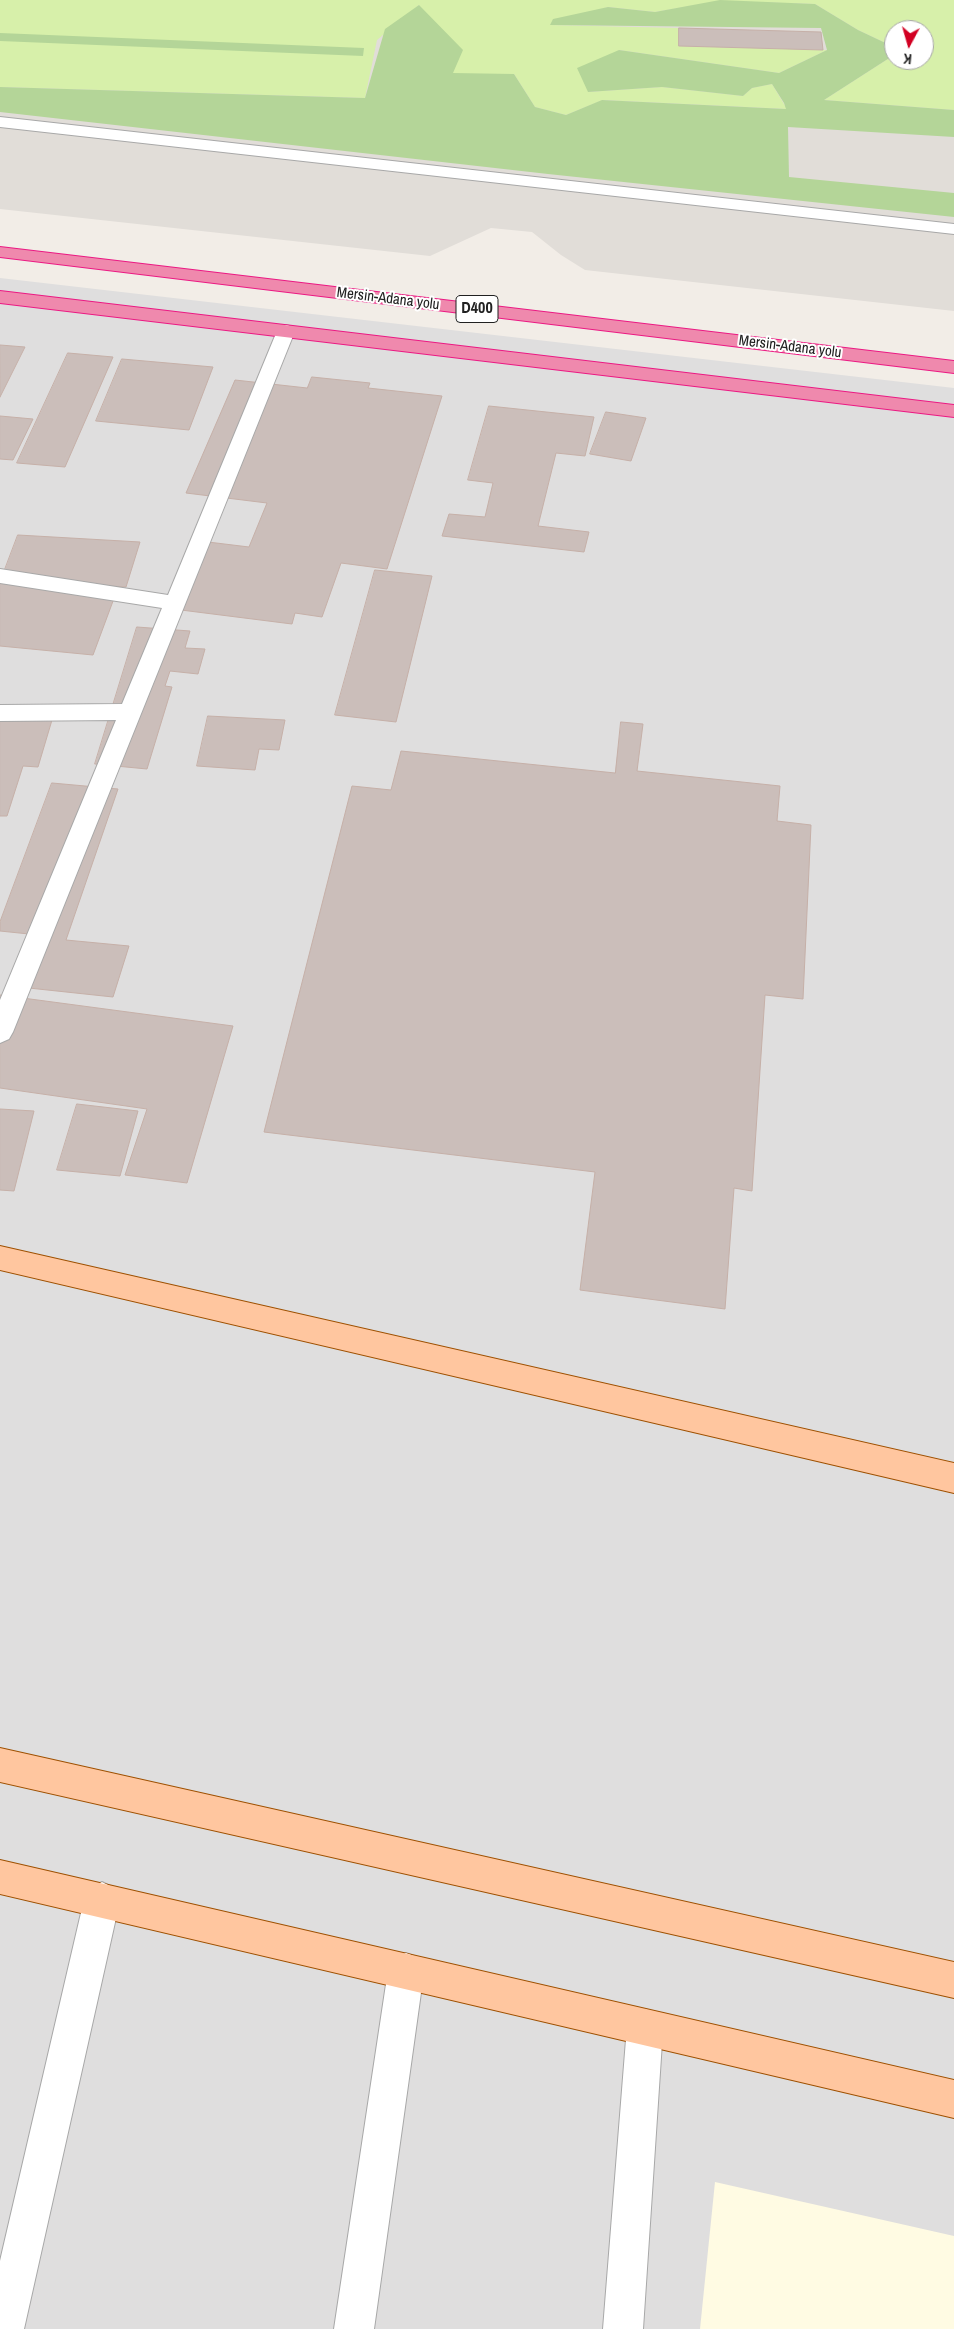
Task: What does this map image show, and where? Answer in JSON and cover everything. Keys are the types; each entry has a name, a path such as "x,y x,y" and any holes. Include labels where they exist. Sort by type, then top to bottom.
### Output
{"highway":[{"name":"Mersin-Adana yolu","path":"0,252 954,367"},
{"path":"0,297 954,411"}],"main road":[{"path":"0,1258 954,1478"},
{"path":"0,1765 954,1980"},
{"path":"0,1877 954,2098"}],"street":[{"path":"0,122 954,229"},
{"path":"0,1032 286,331"},
{"path":"0,576 174,603"},
{"path":"0,713 130,712"},
{"path":"4,2329 102,1900"},
{"path":"354,2329 406,1970"},
{"path":"622,2329 644,2026"}],"shaded area":[{"path":"0,0 954,0 954,311 585,270 561,255 532,232 491,228 430,256 0,209"},
{"path":"0,278 954,388 954,2329 0,2329"},
{"path":"715,2182 954,2236 954,2329 700,2329"}],"green space":[{"path":"0,0 954,0 954,110 824,100 884,61 884,70 934,70 934,20 884,20 884,42 858,30 815,4 720,1 655,12 608,7 551,25 679,28 680,46 827,50 779,73 619,50 588,92 662,87 743,96 752,88 772,84 787,109 603,100 566,115 535,107 514,74 452,74 419,5 377,40 365,98 0,87"},
{"path":"720,0 815,4 858,30 884,42 884,61 824,100 954,110 954,137 788,127 789,177 954,193 954,217 548,174 0,112 0,87 365,98 385,29 419,5 463,50 453,73 514,74 535,107 566,115 602,100 786,109 772,84 752,88 743,96 662,87 588,92 577,68 619,50 779,73 827,50 821,28 550,25 553,19 608,7 655,12"},
{"path":"0,33 364,48 363,56 0,41"}],"building":[{"path":"679,28 821,32 823,50 679,46"},
{"path":"0,345 25,347 0,397"},
{"path":"68,353 113,357 65,467 17,463"},
{"path":"122,359 213,367 189,430 96,421"},
{"path":"312,377 370,383 368,388 442,396 387,569 341,563 322,617 295,613 292,624 181,610 208,542 249,547 267,503 186,493 235,380 307,388"},
{"path":"489,406 594,417 585,456 556,453 538,526 589,532 584,552 442,536 449,514 485,517 493,483 468,480"},
{"path":"606,412 646,418 631,461 590,454"},
{"path":"0,416 33,419 13,460 0,459"},
{"path":"18,535 140,542 126,587 1,580"},
{"path":"375,570 432,576 396,722 335,715"},
{"path":"0,582 116,593 93,655 0,646"},
{"path":"137,627 190,631 185,648 205,649 198,674 170,671 165,686 172,687 147,769 95,764"},
{"path":"208,716 285,720 279,750 259,749 255,770 197,766"},
{"path":"0,718 52,720 38,767 23,766 7,816 0,816"},
{"path":"621,722 643,724 637,771 780,786 777,821 811,825 803,999 765,995 752,1191 734,1188 725,1309 580,1290 595,1172 264,1132 352,786 391,790 401,751 615,773"},
{"path":"52,783 118,789 66,940 129,946 113,997 10,986 29,934 0,931 0,922"},
{"path":"0,995 233,1026 187,1183 125,1175 147,1109 0,1088"},
{"path":"77,1104 138,1111 120,1176 57,1170"},
{"path":"0,1109 34,1111 14,1191 0,1190"}]}
